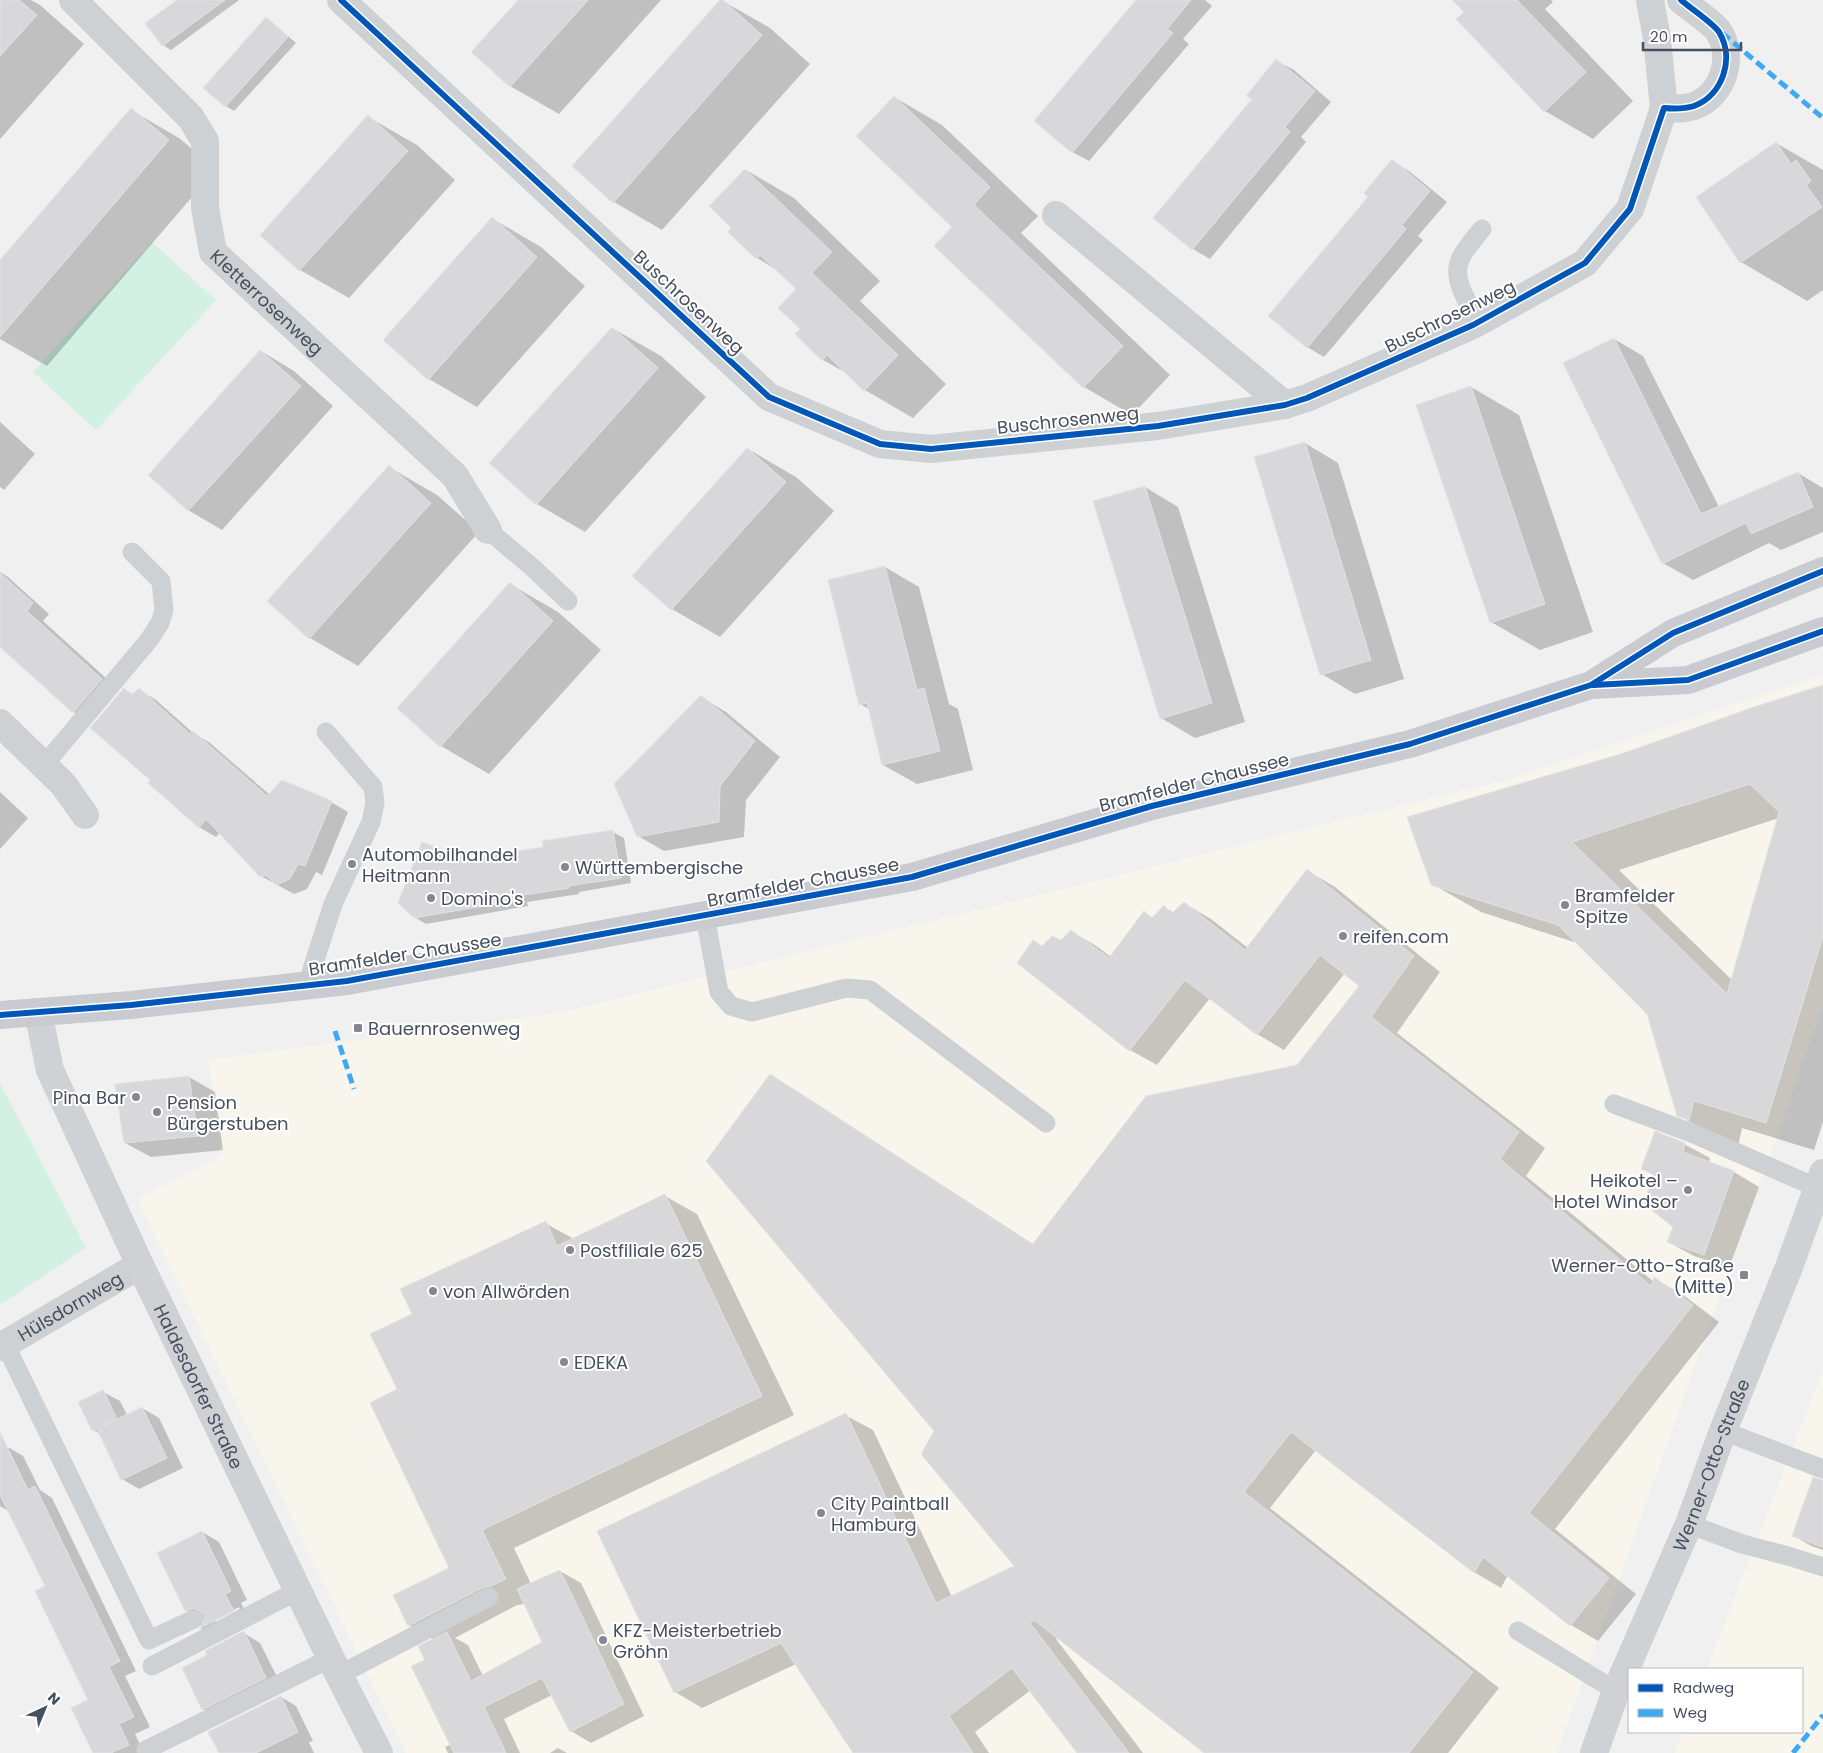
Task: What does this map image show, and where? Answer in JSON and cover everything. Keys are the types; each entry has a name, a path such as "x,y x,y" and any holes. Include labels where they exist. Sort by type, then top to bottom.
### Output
{"main road":[{"name":"Bramfelder Chaussee","path":"0,1015 131,1005 356,979 912,877 1152,806 1410,744 1592,685 1673,633 1823,571"},
{"name":"Bramfelder Chaussee","path":"1592,685 1688,680 1816,638"}],"street":[{"name":"Kletterrosenweg","path":"73,0 191,118 205,141 205,208 214,252 455,476 488,530"},
{"name":"Buschrosenweg","path":"341,0 769,397 880,444 931,449 1158,426 1285,404 1307,398 1478,322 1585,263 1630,209 1664,108 1657,38 1650,0"},
{"path":"1664,108 1680,110 1696,105 1709,97 1720,84 1725,69 1724,43 1718,30 1681,0"},
{"path":"1056,215 1285,404"},
{"path":"0,723 64,784 85,814"},
{"name":"Haldesdorfer Straße","path":"38,1012 50,1070 140,1265 335,1667 379,1753"},
{"name":"Werner-Otto-Straße","path":"1594,1753 1616,1691 1689,1524 1723,1431 1789,1267 1820,1181"},
{"name":"Hülsdornweg","path":"3,1345 140,1265"}],"lane":[{"path":"1478,322 1459,282 1458,273 1459,261 1482,228"},
{"path":"488,530 532,567 568,601"},
{"path":"44,765 149,640 160,623 164,610 161,581 132,552"},
{"path":"307,986 334,904 371,822 375,803 373,787 326,732"},
{"path":"704,916 719,992 732,1006 752,1012 846,988 870,990 1046,1123"},
{"path":"1614,1104 1820,1181"},
{"path":"3,1345 149,1640 194,1619"},
{"path":"1723,1431 1823,1468"},
{"path":"1689,1524 1742,1544 1823,1567"},
{"path":"152,1666 299,1590"},
{"path":"146,1750 490,1597"},
{"path":"1518,1631 1616,1691"}],"shaded area":[{"path":"1823,675 1823,1006 1557,1753 406,1753 137,1199 221,1156 209,1060 559,1013 1507,780"},
{"path":"1823,1370 1823,1753 1675,1753 1683,1733 1803,1733 1803,1668 1707,1668"}],"green space":[{"path":"152,242 216,300 96,430 33,372"},
{"path":"0,1083 86,1248 0,1305"}],"building":[{"path":"0,0 19,0 37,15 0,56"},
{"path":"177,0 225,0 162,46 145,23"},
{"path":"518,0 588,0 510,87 471,52"},
{"path":"720,0 723,0 762,35 613,203 572,166"},
{"path":"1136,0 1191,0 1167,29 1173,33 1072,153 1034,121"},
{"path":"1452,0 1517,0 1586,72 1544,112 1456,19 1464,12"},
{"path":"266,17 288,37 225,107 203,88"},
{"path":"1276,59 1315,91 1285,127 1290,132 1192,250 1153,218 1252,99 1246,96"},
{"path":"894,96 990,187 974,205 1123,346 1083,388 934,246 952,227 856,136"},
{"path":"131,108 169,140 0,337 0,260"},
{"path":"368,115 408,151 299,271 260,235"},
{"path":"1776,142 1791,164 1796,160 1811,181 1806,185 1822,207 1740,263 1696,197"},
{"path":"1392,159 1430,191 1402,225 1406,229 1307,348 1268,316 1368,197 1364,193"},
{"path":"745,169 832,252 812,273 898,355 864,391 827,355 822,361 795,334 800,329 778,308 796,289 760,255 756,259 728,232 731,228 709,206"},
{"path":"492,217 537,257 428,380 383,340"},
{"path":"612,327 658,368 536,505 489,463"},
{"path":"1614,338 1701,514 1798,472 1813,507 1751,534 1746,523 1662,564 1563,363"},
{"path":"260,350 301,386 188,511 148,475"},
{"path":"1471,386 1545,604 1490,623 1416,405"},
{"path":"1305,442 1371,660 1320,675 1254,457"},
{"path":"747,448 786,482 671,610 632,576"},
{"path":"389,465 431,503 309,639 267,601"},
{"path":"1145,486 1212,703 1160,719 1093,501"},
{"path":"885,566 917,690 924,688 940,751 882,765 867,703 859,705 828,580"},
{"path":"0,573 33,603 27,611 102,679 73,713 0,647"},
{"path":"510,582 553,621 440,747 397,708"},
{"name":"Bramfelder Spitze","path":"1823,685 1823,936 1766,1123 1694,1101 1689,1120 1677,1116 1647,1014 1558,925 1431,885 1407,817 1624,753","holes":["1750,784 1779,812 1727,994 1572,842"]},
{"path":"124,688 132,695 139,688 190,734 193,731 267,796 282,780 332,801 305,866 298,864 290,879 276,885 266,875 260,877 206,819 199,828 148,783 150,780 90,728"},
{"path":"701,695 755,741 720,786 719,822 637,837 614,784"},
{"path":"613,830 621,878 568,886 569,888 517,896 517,900 414,918 398,903 422,842 468,859 543,847 542,841"},
{"path":"1307,869 1414,956 1371,1017 1519,1132 1500,1159 1651,1286 1654,1277 1693,1305 1529,1513 1609,1578 1570,1626 1483,1557 1474,1573 1291,1432 1244,1492 1473,1672 1409,1753 1204,1753 1034,1620 1030,1623 1129,1753 1077,1753 1012,1668 949,1716 973,1753 853,1753 781,1643 674,1693 597,1531 846,1413 936,1603 1014,1566 921,1454 934,1431 706,1161 770,1074 1032,1245 1146,1096 1297,1065 1359,986 1320,955 1257,1035 1185,980 1129,1051 1017,963 1033,940 1042,946 1052,936 1061,940 1071,930 1109,958 1144,911 1152,918 1164,905 1171,914 1184,902 1245,950"},
{"path":"189,1076 198,1136 124,1143 115,1084"},
{"name":"Heikotel – Hotel Windsor","path":"1655,1131 1685,1143 1683,1152 1734,1171 1704,1255 1667,1242 1673,1227 1644,1204 1653,1174 1641,1169"},
{"name":"EDEKA","path":"665,1194 762,1396 482,1530 506,1579 484,1587 408,1626 393,1595 449,1568 370,1403 397,1389 370,1334 412,1314 400,1289 546,1221 557,1246"},
{"path":"103,1390 117,1419 105,1425 142,1407 167,1458 121,1480 97,1429 92,1431 78,1402"},
{"path":"0,1432 28,1490 35,1486 120,1661 109,1667 134,1717 119,1724 129,1745 111,1753 93,1753 71,1708 88,1700 35,1591 45,1586 0,1495"},
{"path":"1813,1477 1823,1480 1823,1547 1792,1536"},
{"path":"202,1531 231,1591 225,1594 234,1611 199,1629 205,1620 204,1614 195,1608 185,1611 157,1553"},
{"path":"560,1570 624,1704 570,1732 542,1678 484,1707 506,1753 454,1753 411,1666 425,1660 418,1646 447,1632 471,1681 542,1642 517,1589"},
{"path":"244,1631 266,1678 202,1710 182,1668 207,1655 205,1651"},
{"path":"281,1696 298,1732 256,1753 219,1753 208,1732"}],"marked path":[{"path":"1722,33 1823,118"},
{"path":"335,1031 354,1089"},
{"path":"1793,1753 1823,1715"}],"cycle path":[{"path":"341,0 769,397 880,444 931,449 1158,426 1285,405 1307,398 1473,325 1585,263 1630,209 1664,108 1687,108 1704,101 1719,85 1723,75 1726,53 1724,42 1719,32 1681,0"},
{"path":"0,1015 131,1005 347,981 912,877 1152,806 1410,744 1591,685 1673,633 1823,571"},
{"path":"1594,685 1688,680 1823,631"}],"place":[{"name":"Automobilhandel Heitmann","path":"352,864"},
{"name":"Württembergische","path":"565,867"},
{"name":"Domino's","path":"431,898"},
{"name":"Bramfelder Spitze","path":"1565,905"},
{"name":"reifen.com","path":"1343,936"},
{"name":"Bauernrosenweg","path":"358,1028"},
{"name":"Pina Bar","path":"136,1097"},
{"name":"Pension Bürgerstuben","path":"157,1112"},
{"name":"Heikotel – Hotel Windsor","path":"1688,1190"},
{"name":"Postfiliale 625","path":"570,1250"},
{"name":"Werner-Otto-Straße (Mitte)","path":"1744,1275"},
{"name":"von Allwörden","path":"433,1291"},
{"name":"EDEKA","path":"564,1362"},
{"name":"City Paintball Hamburg","path":"821,1513"},
{"name":"KFZ-Meisterbetrieb Gröhn","path":"603,1640"}]}
